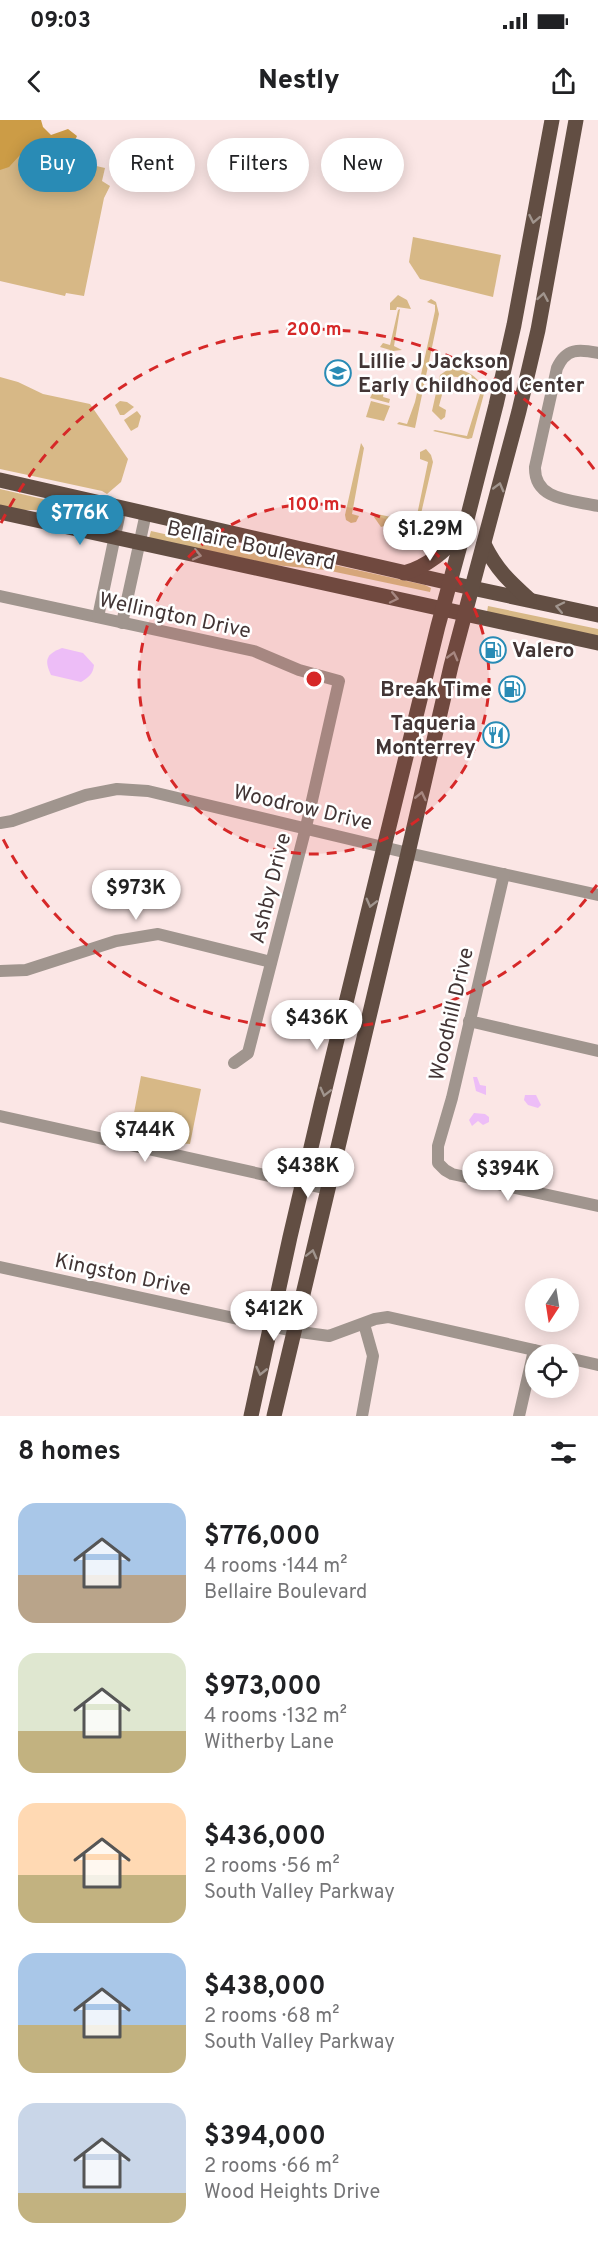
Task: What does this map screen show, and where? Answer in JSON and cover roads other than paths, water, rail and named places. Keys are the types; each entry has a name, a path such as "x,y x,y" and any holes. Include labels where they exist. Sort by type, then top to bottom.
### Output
{"main road":[{"path":"250,1416 303,1182 514,325 552,120"},
{"path":"274,1416 451,666 538,330 576,120"},
{"name":"Bellaire Boulevard","path":"0,480 598,615"},
{"name":"Bellaire Boulevard","path":"0,512 598,643"},
{"path":"404,573 419,569 440,556 464,531"},
{"path":"484,544 494,564 506,579 532,601"}],"street":[{"path":"598,353 584,350 567,352 557,368 535,467 538,485 553,496 598,506"},
{"path":"99,617 121,507"},
{"path":"122,623 146,513"},
{"name":"Wellington Drive","path":"0,596 254,651 299,670 339,681"},
{"name":"Ashby Drive","path":"234,1063 248,1053 306,827 339,681"},
{"name":"Woodrow Drive","path":"0,823 12,821 86,795 117,789 148,791 408,853 598,895"},
{"name":"Woodhill Drive","path":"504,874 452,1098 438,1146 438,1163 452,1174 598,1206"},
{"path":"0,971 26,970 116,941 158,934 271,962"},
{"path":"469,1021 598,1051"},
{"path":"0,1116 328,1189"},
{"name":"Kingston Drive","path":"0,1267 293,1331 329,1336 375,1318 388,1317 525,1348"},
{"path":"362,1416 374,1356 364,1324"},
{"path":"579,1361 598,1365"},
{"path":"519,1416 525,1390"}],"place":[{"name":"Lillie J Jackson Early Childhood Center","path":"338,373"},
{"name":"Valero","path":"493,650"},
{"name":"Break Time","path":"512,689"},
{"name":"Taqueria Monterrey","path":"496,735"}]}
